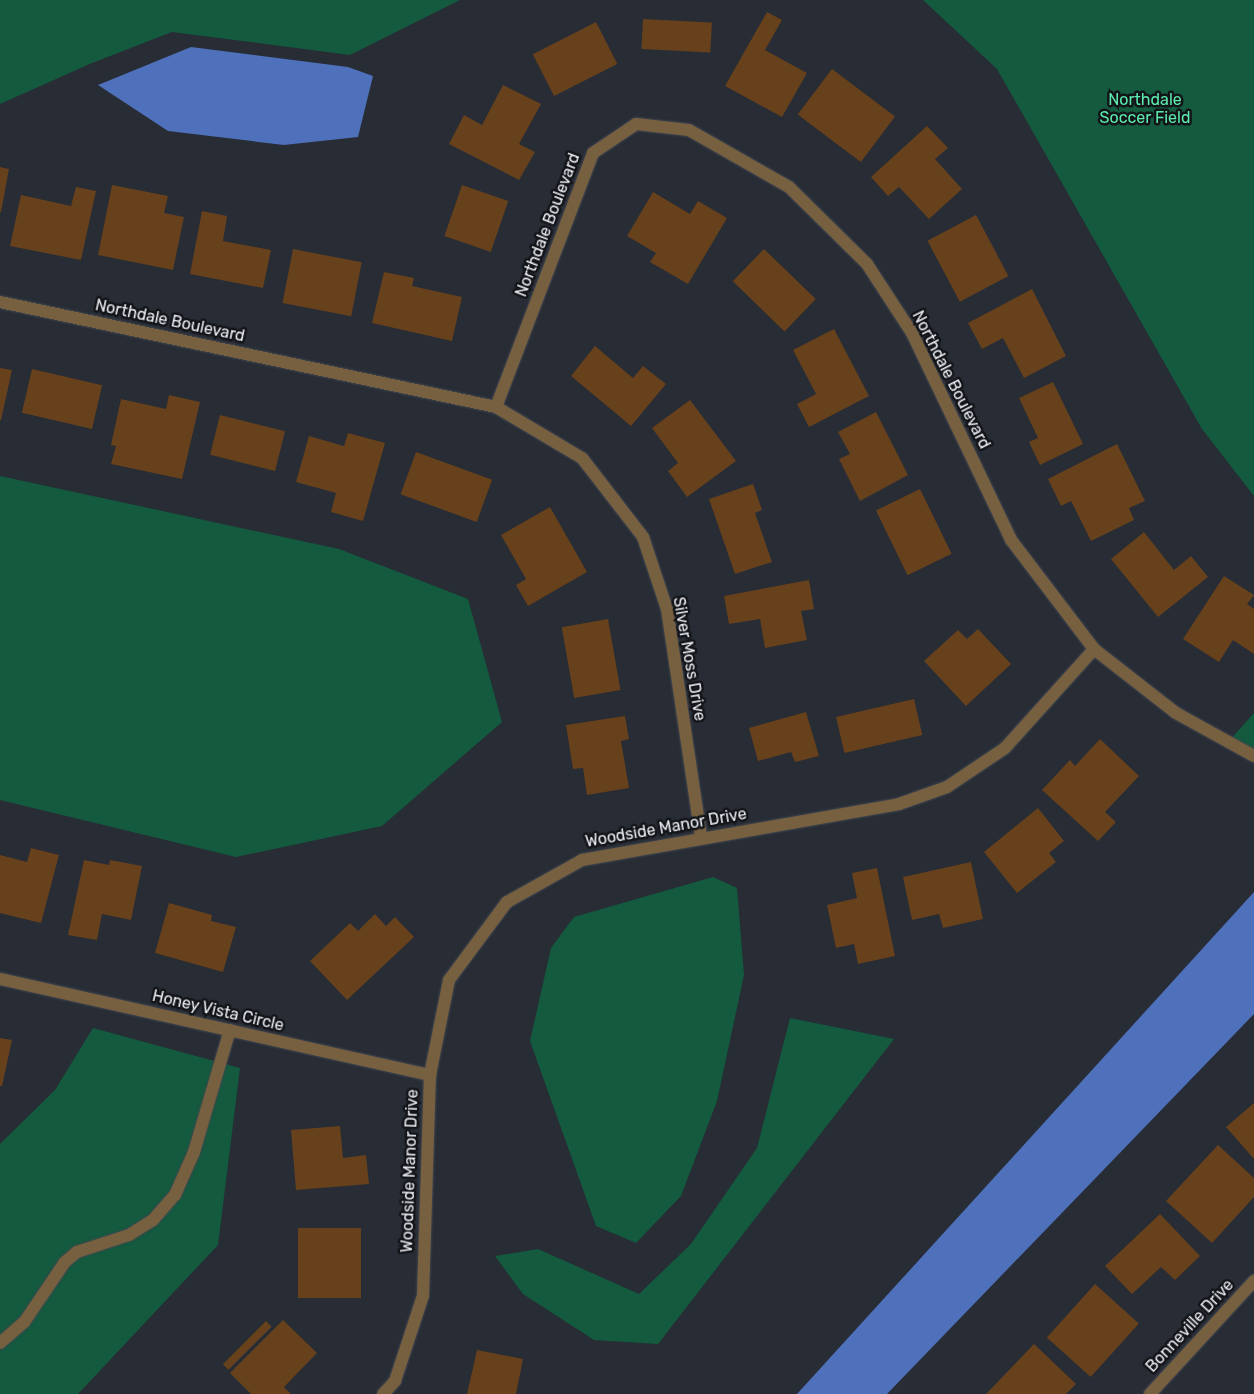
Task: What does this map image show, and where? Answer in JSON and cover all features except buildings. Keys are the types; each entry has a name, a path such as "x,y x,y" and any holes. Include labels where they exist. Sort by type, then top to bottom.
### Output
{"street":[{"name":"Northdale Boulevard","path":"0,302 496,407 594,153 636,124 689,130 789,187 867,264 912,333 1011,540 1094,649 1176,712 1254,756"},
{"name":"Silver Moss Drive","path":"496,407 582,458 643,537 667,609 702,837"},
{"name":"Woodside Manor Drive","path":"383,1394 395,1381 423,1296 430,1075 449,980 506,902 582,860 702,837 899,804 947,787 1004,748 1094,649"},
{"name":"Honey Vista Circle","path":"0,978 430,1075"},
{"path":"0,1343 25,1322 65,1262 77,1252 129,1235 153,1220 175,1195 194,1152 230,1030"},
{"name":"Bonneville Drive","path":"1150,1394 1254,1281"}],"green space":[{"path":"0,0 460,0 350,55 172,32 92,63 0,104"},
{"name":"Northdale Soccer Field","path":"923,0 1254,0 1254,496 1202,429 997,69"},
{"path":"0,476 339,549 468,599 502,722 382,826 236,857 0,800"},
{"path":"1254,713 1254,756 1228,742"},
{"path":"713,877 737,888 744,975 717,1101 681,1196 636,1243 596,1226 530,1041 551,948 574,917"},
{"path":"790,1018 894,1039 658,1344 594,1340 523,1294 495,1256 538,1249 639,1294 691,1244 757,1148"},
{"path":"93,1028 240,1068 218,1245 78,1394 0,1394 0,1144 55,1090"}],"water":[{"path":"191,47 348,67 373,76 358,137 284,145 168,131 98,85"},
{"path":"1254,892 1254,1014 887,1394 797,1394"}]}
